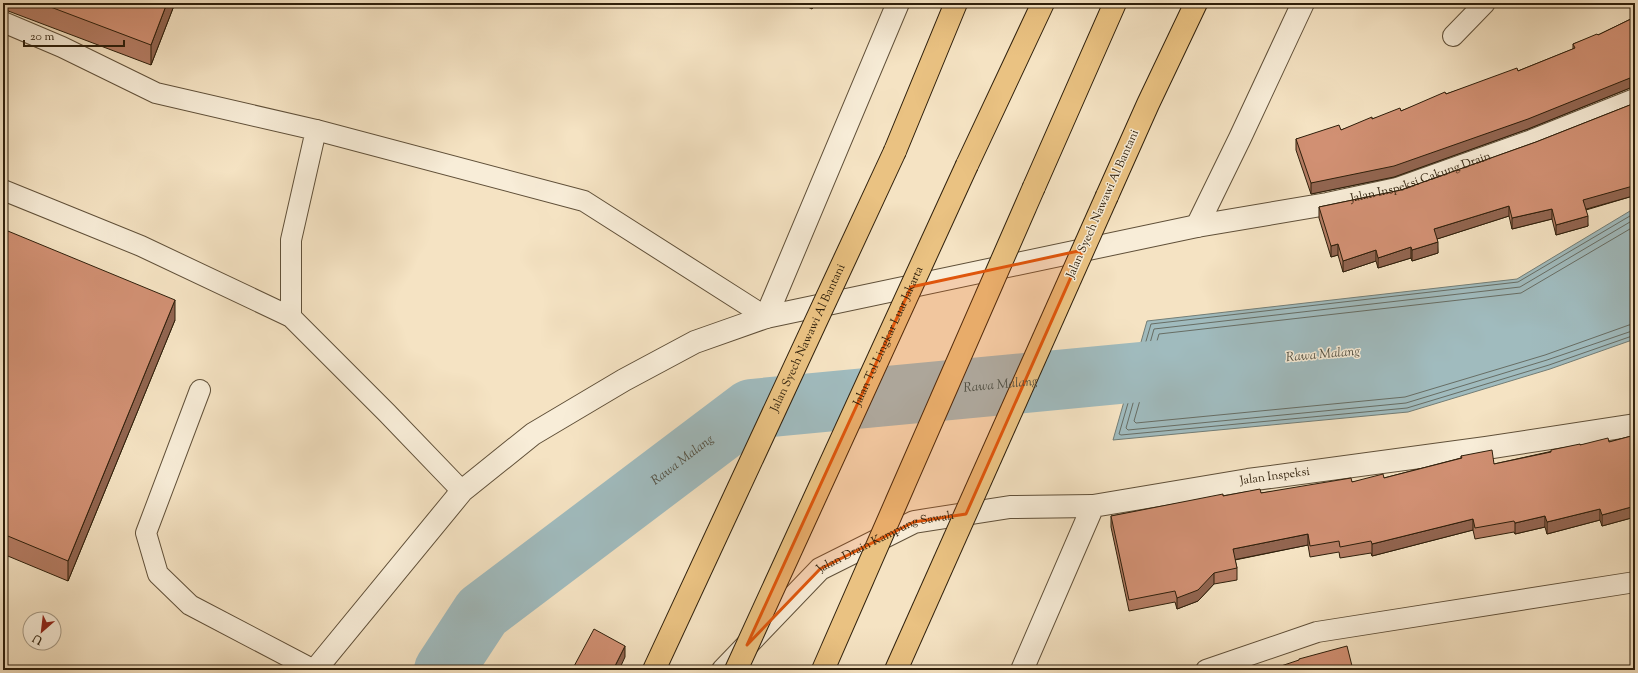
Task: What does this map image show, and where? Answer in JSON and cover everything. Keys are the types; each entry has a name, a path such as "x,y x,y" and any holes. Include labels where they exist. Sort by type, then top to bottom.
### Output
{"highway":[{"name":"Jalan Syech Nawawi Al Bantani","path":"654,670 895,151 956,3"},
{"name":"Jalan Tol Lingkar Luar Jakarta","path":"736,670 967,164 1043,3"},
{"path":"823,670 1115,3"},
{"name":"Jalan Syech Nawawi Al Bantani","path":"896,670 1148,104 1196,3"}],"street":[{"path":"766,317 898,3"},
{"path":"1197,226 1303,3"},
{"name":"Jalan Inspeksi Cakung Drain","path":"315,670 462,491 533,434 624,380 695,342 766,317 1197,226 1327,204 1397,189 1532,141 1635,100"},
{"name":"Jalan Inspeksi","path":"1093,506 1248,480 1431,456 1635,424"},
{"path":"1022,670 1093,506"},
{"name":"Jalan Drain Kampung Sawah","path":"723,670 820,569 914,522 1010,507 1093,506"}],"lane":[{"path":"1452,36 1485,3"},
{"path":"3,22 62,48 156,93 316,130 584,202 766,317"},
{"path":"290,317 291,240 316,130"},
{"path":"3,190 141,246 290,317 387,413 462,491"},
{"path":"200,390 146,533 158,574 190,604 315,670"},
{"path":"1206,670 1317,632 1635,582"}],"highlighted area":[{"path":"1083,250 966,514 914,522 820,569 747,645 911,287"}],"water":[{"path":"1635,208 1635,339 1550,369 1408,412 1113,440 1147,321 1517,279"}],"building":[{"path":"40,3 167,3 151,45"},
{"path":"1635,17 1635,77 1528,119 1394,166 1311,183 1296,139 1339,125 1341,130 1372,117 1372,119 1400,108 1401,111 1445,92 1446,94 1517,68 1518,71 1575,48 1573,44 1597,34 1598,35"},
{"path":"1635,103 1635,177 1631,179 1633,186 1583,200 1588,216 1556,225 1552,209 1512,218 1509,206 1434,229 1438,242 1412,250 1411,247 1378,258 1376,250 1343,261 1338,244 1331,246 1319,207 1401,190 1536,142"},
{"path":"3,229 175,300 68,561 3,534"},
{"path":"1635,435 1635,506 1602,515 1600,509 1547,522 1545,516 1515,523 1514,521 1475,528 1473,519 1372,544 1371,541 1340,547 1339,541 1310,546 1308,534 1233,549 1237,568 1214,573 1198,590 1177,598 1175,591 1129,600 1111,516 1223,494 1223,496 1260,489 1261,493 1351,478 1352,482 1383,474 1384,478 1462,458 1461,456 1492,450 1494,464 1608,438 1609,442"},
{"path":"594,629 625,646 613,670 572,670"},
{"path":"1347,646 1353,670 1269,670 1299,659"}],"waterway":[{"name":"Rawa Malang","path":"444,670 482,612 751,409 1214,365"}]}
